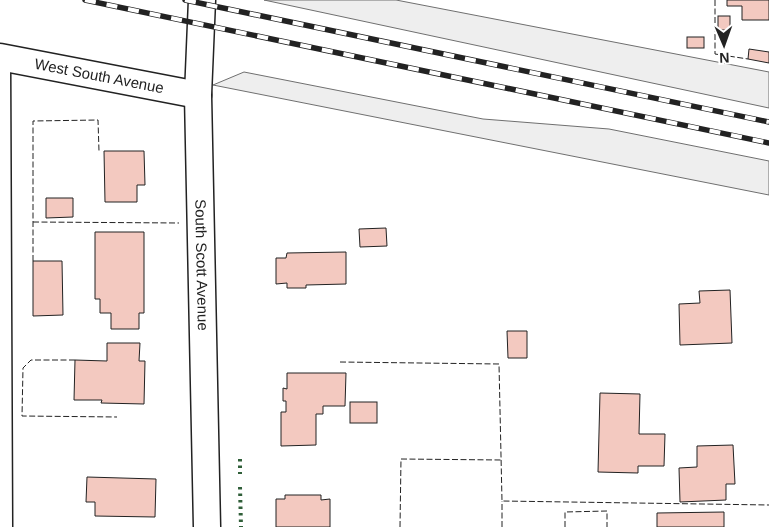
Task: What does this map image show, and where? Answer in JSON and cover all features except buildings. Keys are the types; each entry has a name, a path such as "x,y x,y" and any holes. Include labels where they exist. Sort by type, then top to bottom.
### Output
{"street":[{"name":"South Scott Avenue","path":"202,2 198,95 207,527"},
{"name":"West South Avenue","path":"2,57 198,95"}],"lane":[{"path":"2,57 6,527"}],"shaded area":[{"path":"264,0 396,0 769,72 769,108"},
{"path":"244,72 483,119 609,129 769,161 769,195 213,85"}],"railway":[{"path":"85,0 769,143"},
{"path":"185,0 769,122"}],"hedge":[{"path":"240,459 240,474"},
{"path":"240,487 241,527"}],"fence":[{"path":"715,0 715,54 748,59"},
{"path":"33,261 33,121 98,120 99,151"},
{"path":"33,222 179,223"},
{"path":"75,360 31,360 23,368 22,416 117,417"},
{"path":"340,362 499,364 502,501 769,505"},
{"path":"400,527 401,459 501,460"},
{"path":"502,501 502,527"},
{"path":"565,527 565,512 607,511 607,527"}]}
